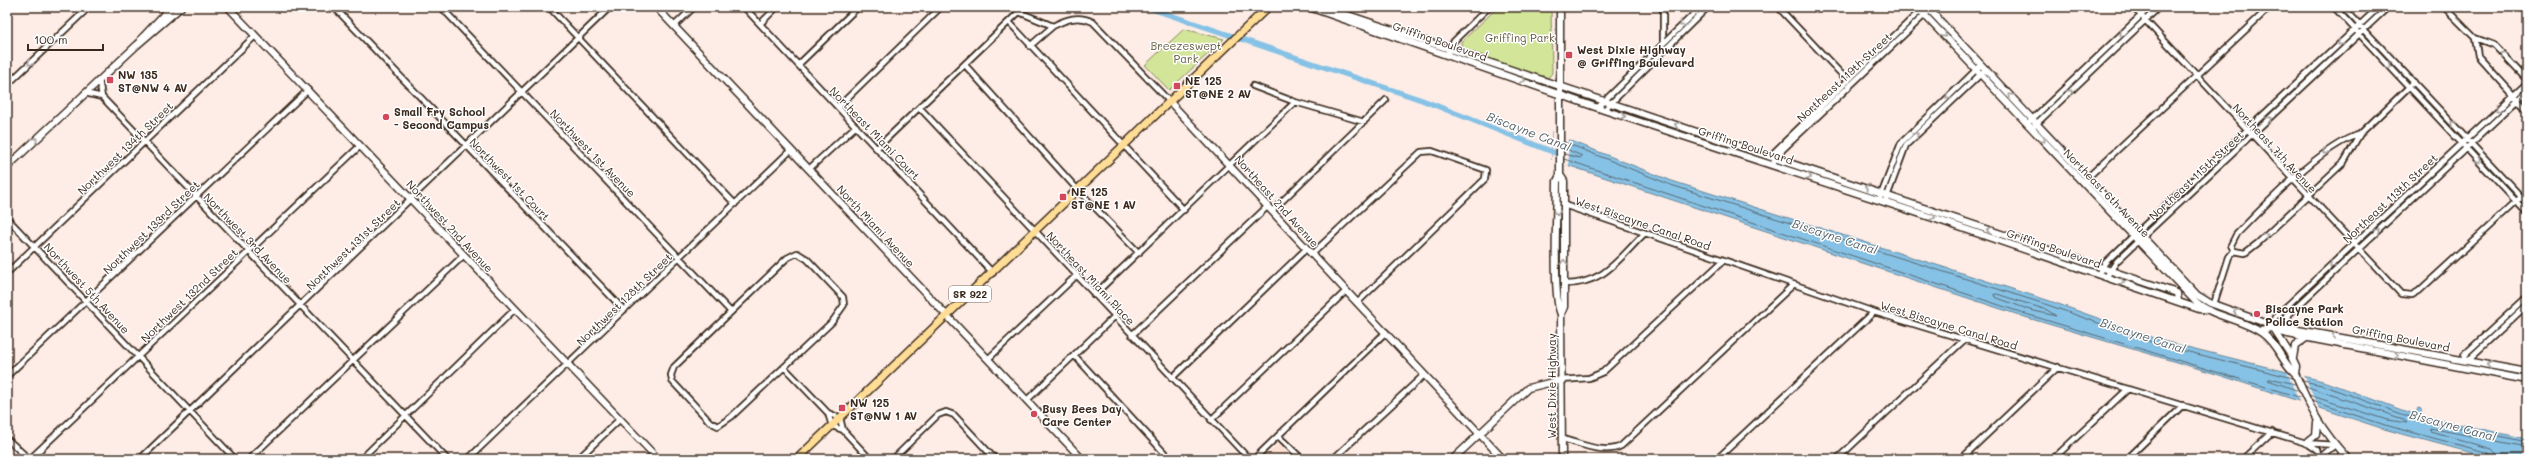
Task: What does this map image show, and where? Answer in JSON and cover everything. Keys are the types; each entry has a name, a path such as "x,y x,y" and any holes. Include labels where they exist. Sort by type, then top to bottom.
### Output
{"main road":[{"name":"SR 922","path":"797,459 1036,232 1077,189 1229,46 1268,7"}],"street":[{"path":"7,85 89,7"},
{"path":"137,45 146,31 170,7"},
{"path":"7,167 84,93 181,7"},
{"name":"Northwest 2nd Avenue","path":"228,7 658,459"},
{"name":"Northwest 1st Court","path":"334,7 624,310"},
{"name":"Northwest 1st Avenue","path":"441,7 731,312"},
{"path":"549,7 735,204"},
{"name":"Northwest 131st Street","path":"140,459 412,200 610,7"},
{"name":"North Miami Avenue","path":"656,7 1082,459"},
{"path":"674,26 694,7"},
{"name":"Northeast Miami Court","path":"744,7 993,272"},
{"path":"760,24 777,7"},
{"path":"798,65 858,7"},
{"path":"838,107 941,7"},
{"path":"1015,7 1019,12 1053,26"},
{"name":"Griffing Boulevard","path":"1309,7 1560,85 1884,193 2100,270 2178,301 2208,310"},
{"name":"Griffing Boulevard","path":"1324,7 1345,17"},
{"path":"1447,51 1489,7"},
{"name":"West Dixie Highway","path":"1560,7 1560,175 1557,181 1557,307 1561,314"},
{"path":"1663,7 1663,42"},
{"path":"1601,108 1663,42 1700,7"},
{"path":"1607,101 1708,7"},
{"path":"1778,7 1850,84"},
{"name":"Northeast 7th Avenue","path":"2132,7 2396,290 2408,295 2419,291 2516,201"},
{"path":"2029,126 2150,7"},
{"path":"2034,121 2159,7"},
{"path":"2085,180 2270,7"},
{"path":"2334,7 2527,213"},
{"path":"2343,7 2527,203"},
{"name":"Northeast 115th Street","path":"2100,270 2136,234 2379,7"},
{"name":"Northeast 115th Street","path":"2108,273 2141,239 2388,7"},
{"path":"2444,7 2475,38 2494,45 2527,81"},
{"name":"Northeast 119th Street","path":"1769,163 1846,80 1925,9"},
{"name":"Northeast 119th Street","path":"1773,157 1850,84 1925,9"},
{"name":"Northeast 6th Avenue","path":"1925,9 1984,67 2034,121 2085,180 2136,234 2202,298"},
{"name":"Northeast 6th Avenue","path":"1925,9 1978,72 2029,126 2085,180"},
{"path":"877,148 1019,12"},
{"name":"Northeast 2nd Avenue","path":"1030,46 1053,26 1067,19 1083,17 1093,22 1229,164 1503,459"},
{"path":"1009,22 1184,210"},
{"name":"Northwest 134th Street","path":"7,273 255,36"},
{"path":"2475,38 2478,56 2527,110"},
{"name":"Griffing Boulevard","path":"1447,51 1601,108 1882,201 2100,270"},
{"path":"965,65 1077,189 1139,253"},
{"path":"1882,201 1884,193 1906,145 1984,67"},
{"path":"84,93 102,97 99,80"},
{"name":"Northeast 113th Street","path":"2274,328 2275,317 2467,139 2527,81"},
{"path":"2234,251 2242,254 2248,251 2308,196 2344,162 2360,134 2414,82"},
{"path":"1253,86 1295,102 1364,122"},
{"name":"Northwest 133rd Street","path":"7,376 308,90"},
{"name":"Northeast 113th Street","path":"2274,328 2527,91"},
{"name":"Northwest 3rd Avenue","path":"102,97 447,459"},
{"path":"1132,335 1270,209 1386,100"},
{"path":"1094,295 1295,102"},
{"name":"Northeast Miami Place","path":"920,108 1077,275 1114,317 1249,459"},
{"path":"809,169 856,126"},
{"path":"2234,251 2232,242 2236,235 2293,181 2331,147 2360,134"},
{"name":"Northwest 132nd Street","path":"30,459 360,146"},
{"name":"Northwest 128th Street","path":"468,459 791,150"},
{"path":"1312,254 1421,152 1432,151 1486,170 1485,179 1357,303"},
{"name":"West Dixie Highway","path":"1560,175 1564,181 1564,307 1561,314 1562,459"},
{"path":"2495,179 2500,175"},
{"path":"2516,201 2521,197"},
{"name":"West Biscayne Canal Road","path":"1564,205 1874,312 1965,338 2128,389 2306,442 2335,445"},
{"name":"Northwest 5th Avenue","path":"7,218 235,459"},
{"path":"1564,284 1582,284 1597,279 1645,233"},
{"name":"Northeast 6th Avenue","path":"2141,239 2195,301 2208,310 2260,331 2274,344 2295,373"},
{"path":"1172,378 1306,248"},
{"path":"2214,304 2229,257 2234,251"},
{"path":"797,253 807,259 843,297 844,305 832,322 784,367 731,417 718,426 710,422 672,381 671,375 674,367 787,258 797,253"},
{"path":"249,459 464,255"},
{"path":"1453,459 1528,388 1561,380 1589,378 1603,372 1724,260"},
{"path":"988,359 1077,275"},
{"path":"1562,439 1606,450 1614,450 1643,427 1793,285"},
{"path":"1211,420 1346,291"},
{"path":"2464,360 2464,355 2527,297"},
{"name":"Griffing Boulevard","path":"2202,298 2274,328 2306,338 2527,380"},
{"path":"2457,366 2464,360 2470,358 2527,305"},
{"path":"361,459 515,309"},
{"path":"1718,459 1874,312"},
{"path":"2288,315 2287,321 2292,327"},
{"path":"1027,400 1114,317"},
{"name":"Griffing Boulevard","path":"2260,331 2274,328 2292,327 2527,372"},
{"path":"2274,328 2274,344"},
{"name":"Northeast 6th Avenue","path":"2274,328 2292,359 2295,373 2317,423 2348,459"},
{"path":"1254,459 1386,332"},
{"path":"1837,459 1965,338"},
{"path":"2292,359 2295,346 2306,338"},
{"path":"2378,352 2380,344"},
{"path":"1074,355 1170,459"},
{"path":"784,367 828,413 840,418 842,430"},
{"path":"1961,459 2058,367"},
{"path":"2510,376 2512,369"},
{"path":"1333,459 1424,375"},
{"path":"2053,459 2128,389"},
{"path":"2127,459 2183,405"},
{"path":"893,459 938,415 946,412 954,415 995,459"},
{"path":"828,413 832,426 842,430 870,459"},
{"path":"578,459 620,419"},
{"path":"2317,423 2316,435 2306,442 2317,450 2319,459 2335,445"},
{"path":"2243,459 2272,432"},
{"path":"1278,436 1302,459"},
{"path":"7,439 30,459"},
{"path":"985,459 990,454"}],"shaded area":[{"path":"1281,442 1296,459 1263,459"}],"green space":[{"name":"Griffing Park","path":"1498,7 1551,7 1552,73 1548,78 1462,51 1461,42"},
{"name":"Breezeswept Park","path":"1184,29 1224,39 1169,90 1145,65"}],"water":[{"path":"1552,131 1569,140 1672,181 2050,301 2159,340 2323,381 2411,413 2416,413 2418,408 2421,409 2422,416 2527,439 2527,459 2494,459 2384,429 2213,373 2028,318 1552,160"}],"pier":[{"path":"1552,129 1568,137 1569,166 1552,162"},
{"path":"2287,372 2304,375 2319,409 2300,404"}],"waterway":[{"name":"Biscayne Canal","path":"1146,7 1422,100 1558,154"}],"place":[{"name":"West Dixie Highway @ Griffing Boulevard","path":"1569,55"},
{"name":"NW 135 ST@NW 4 AV","path":"110,80"},
{"name":"NE 125 ST@NE 2 AV","path":"1177,86"},
{"name":"Small Fry School - Second Campus","path":"386,117"},
{"name":"NE 125 ST@NE 1 AV","path":"1063,197"},
{"name":"Biscayne Park Police Station","path":"2257,314"},
{"name":"NW 125 ST@NW 1 AV","path":"842,408"},
{"name":"Busy Bees Day Care Center","path":"1034,414"}]}
